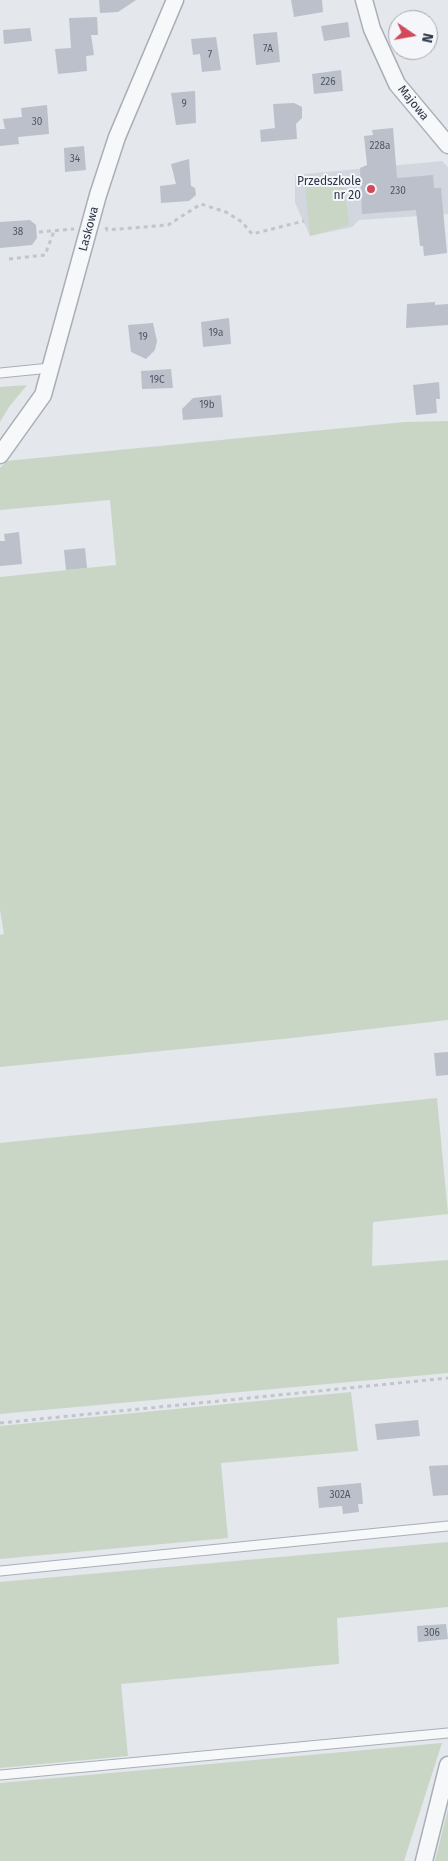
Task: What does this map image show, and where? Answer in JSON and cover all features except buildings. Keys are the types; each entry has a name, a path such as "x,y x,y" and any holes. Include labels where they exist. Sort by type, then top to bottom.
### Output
{"street":[{"name":"Laskowa","path":"0,455 43,395 98,195 117,137 175,0"},
{"name":"Majowa","path":"364,0 372,29 397,84 448,145"},
{"path":"424,1861 448,1765"}],"lane":[{"path":"0,373 50,368"},
{"path":"0,1571 448,1526"},
{"path":"0,1775 448,1733"}],"path":[{"path":"103,223 107,230 168,225 201,204 226,212 242,222 252,234 304,221"},
{"path":"39,232 74,228"},
{"path":"9,259 44,255 54,230"},
{"path":"0,1423 448,1378"}],"shaded area":[{"name":"Przedszkole nr 20","path":"442,161 448,167 448,214 359,220 352,227 310,236 295,203 295,175"}],"green space":[{"path":"343,175 349,225 310,236 305,185"},
{"path":"27,385 9,407 0,422 0,387"},
{"path":"448,421 448,1020 292,1038 0,1067 0,935 4,934 0,910 0,577 116,565 110,500 0,510 0,468 6,461 405,422"},
{"path":"437,1098 448,1214 373,1222 372,1266 448,1260 448,1373 0,1414 0,1143"},
{"path":"351,1392 358,1451 221,1463 228,1538 0,1559 0,1426"},
{"path":"448,1542 448,1607 337,1618 339,1664 121,1684 128,1756 0,1768 0,1582"},
{"path":"442,1743 404,1861 0,1861 0,1783"},
{"path":"448,1809 448,1861 435,1861"}],"place":[{"name":"Przedszkole nr 20","path":"371,189"}]}
